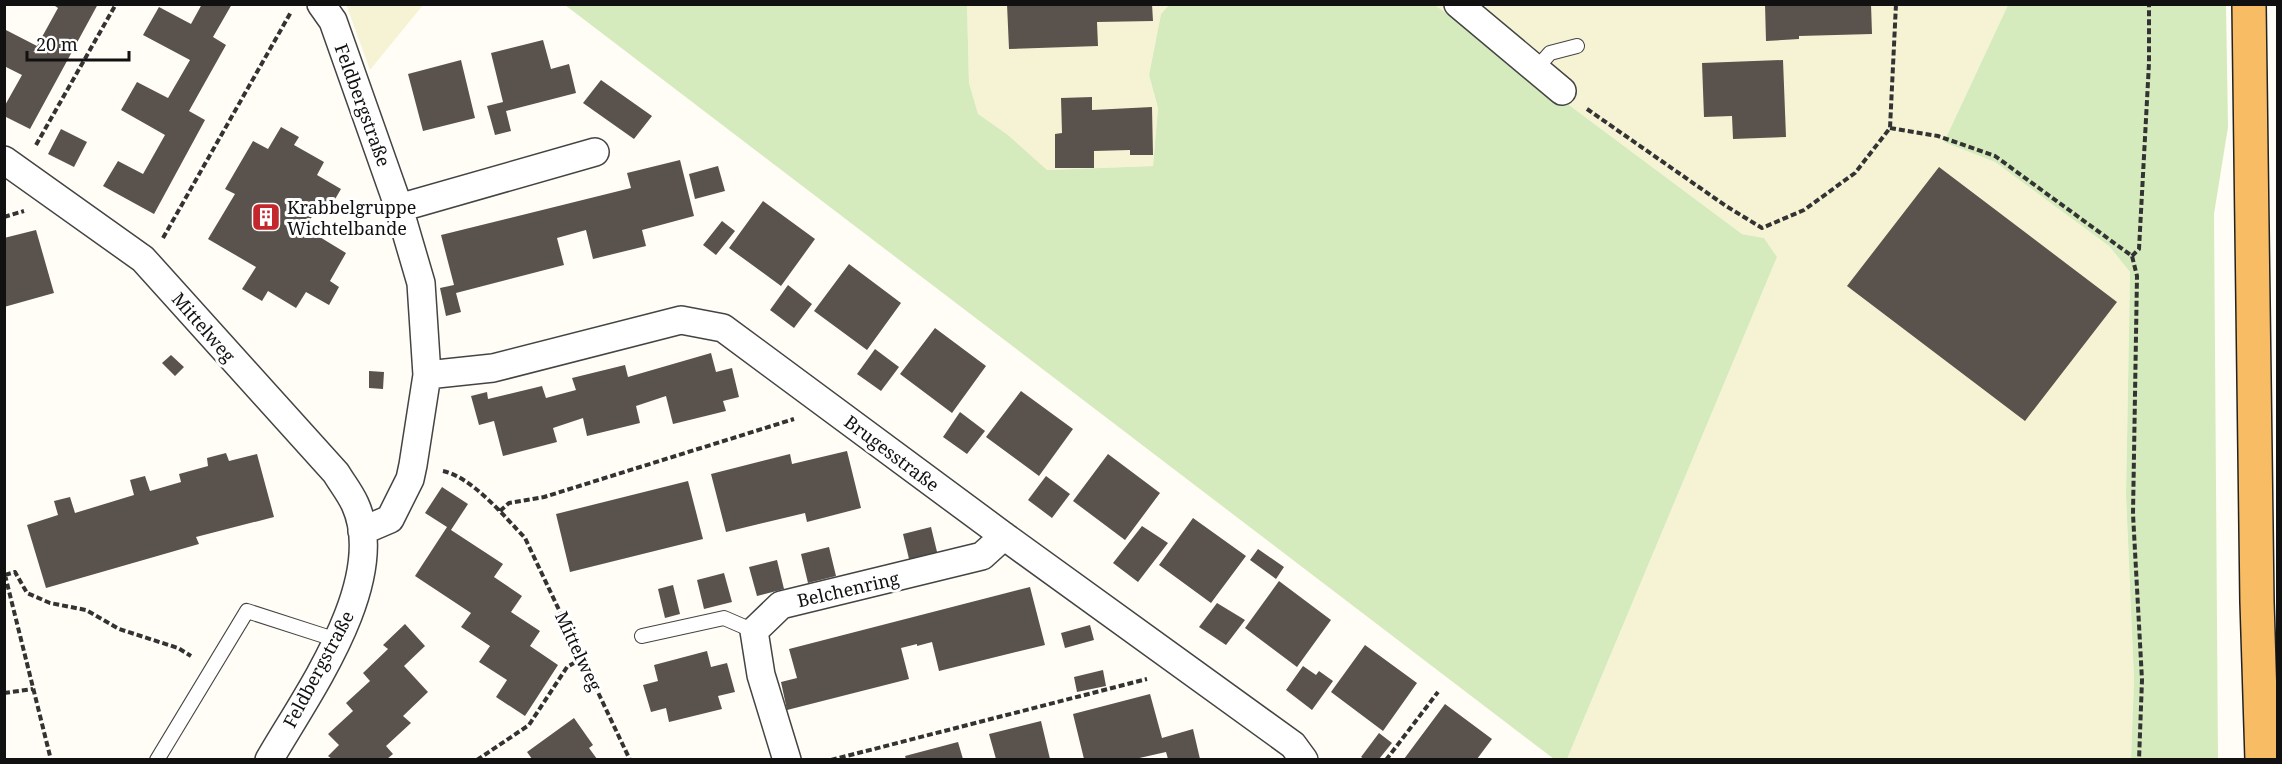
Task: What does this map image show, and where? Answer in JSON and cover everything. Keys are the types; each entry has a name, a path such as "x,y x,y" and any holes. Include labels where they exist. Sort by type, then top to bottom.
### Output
{"highway":[{"path":"2249,4 2257,602 2262,759"}],"street":[{"name":"Feldbergstraße","path":"269,759 337,640 355,600 364,564 362,531 390,519 410,479 427,375 421,283 399,208 333,21 321,4"},
{"path":"1458,4 1562,91"},
{"path":"399,208 595,152"},
{"name":"Mittelweg","path":"13,166 143,259 336,473 356,505 362,531"},
{"name":"Brugesstraße","path":"427,375 493,368 681,320 723,328 1004,537 1293,745 1304,759"},
{"name":"Belchenring","path":"754,631 781,605 982,556 1004,537"},
{"path":"754,631 762,675 787,759"}],"lane":[{"path":"1536,69 1550,52 1577,46"},
{"path":"157,759 248,611 337,640"},
{"path":"642,636 724,618 754,631"}],"path":[{"path":"13,166 116,4"},
{"path":"1562,91 1726,206 1762,228 1804,210 1855,173 1890,128 1893,108 1896,4"},
{"path":"2132,256 2139,249 2149,63 2149,4"},
{"path":"143,259 160,244 294,6"},
{"path":"1890,128 1938,136 1995,156 2132,256 2137,276 2133,514 2142,680 2139,759"},
{"path":"4,217 30,209"},
{"path":"500,512 509,503 544,497 798,418 823,402"},
{"name":"Mittelweg","path":"413,465 456,473 525,538 630,759"},
{"path":"51,759 5,575 15,572 27,593 50,603 86,610 119,629 178,648 212,668"},
{"path":"477,759 529,725 567,667 583,658"},
{"path":"831,759 1160,676 1172,659"},
{"path":"4,693 33,688"},
{"path":"1386,759 1438,693"}],"shaded area":[{"path":"346,4 423,4 423,5 370,70"},
{"path":"967,5 1169,5 1161,14 1149,75 1158,108 1153,166 1046,170 1008,135 978,115 969,83"},
{"path":"1435,5 2008,5 1944,142 1995,162 2109,246 2130,272 2126,496 2134,679 2131,759 1567,759 1777,257 1764,238 1742,234"}],"green space":[{"path":"565,5 967,5 969,83 978,114 1008,135 1047,170 1153,166 1158,108 1149,75 1161,14 1169,5 1435,5 1742,234 1764,238 1777,257 1567,759 1554,759"},
{"path":"2008,5 2226,5 2228,127 2214,214 2218,759 2131,759 2134,679 2126,496 2130,272 2109,246 1995,162 1944,142"}],"building":[{"path":"52,4 98,4 30,129 4,116 4,107 22,75 4,66 4,29 37,46 58,8"},
{"path":"202,4 232,4 213,37 226,45 189,111 205,120 154,214 103,186 118,161 143,174 165,135 121,110 137,82 168,98 190,60 143,35 159,7 191,24"},
{"path":"1007,4 1152,4 1153,21 1097,22 1098,46 1009,49"},
{"path":"1765,4 1871,4 1872,34 1799,36 1799,39 1766,41"},
{"path":"543,40 551,69 569,64 576,93 506,111 511,131 495,135 487,106 503,102 491,53"},
{"path":"461,60 475,118 423,131 408,74"},
{"path":"1783,60 1786,137 1733,139 1732,116 1704,117 1702,63"},
{"path":"601,80 652,116 634,139 583,103"},
{"path":"1092,97 1092,110 1152,107 1153,155 1130,155 1130,150 1094,151 1094,168 1055,168 1055,134 1062,133 1061,98"},
{"name":"Krabbelgruppe Wichtelbande","path":"281,127 299,137 294,145 324,162 317,175 341,189 331,206 322,200 305,228 346,253 330,281 339,287 329,305 306,292 296,308 268,291 262,301 242,289 256,267 208,239 235,194 225,189 253,141 268,149"},
{"path":"61,129 87,142 74,167 48,154"},
{"path":"680,160 694,216 642,230 646,246 593,259 586,230 557,238 564,265 456,293 461,312 446,316 440,288 454,285 441,235 631,188 627,173"},
{"path":"718,166 725,191 695,199 689,174"},
{"path":"1939,167 2117,302 2025,421 1847,286"},
{"path":"763,201 815,239 781,286 729,248"},
{"path":"722,221 735,231 716,255 703,245"},
{"path":"36,230 54,293 4,307 4,238"},
{"path":"849,264 901,303 867,350 814,311"},
{"path":"788,285 812,304 794,328 770,310"},
{"path":"935,328 986,366 952,413 900,374"},
{"path":"875,349 899,367 881,391 857,374"},
{"path":"711,353 716,372 732,368 739,397 723,401 726,411 673,424 666,396 636,406 640,423 587,436 583,418 553,428 557,442 503,456 494,421 479,425 471,396 487,392 488,399 542,386 546,398 576,390 572,378 625,365 628,377"},
{"path":"171,355 184,367 175,376 162,363"},
{"path":"369,371 384,372 383,389 369,388"},
{"path":"1021,391 1073,429 1039,476 986,437"},
{"path":"960,412 985,431 967,454 943,437"},
{"path":"847,451 861,508 807,522 805,513 726,532 711,474 790,454 792,464"},
{"path":"226,453 229,461 257,454 274,517 196,537 199,544 46,588 27,525 58,515 54,501 70,497 75,513 134,495 130,480 145,476 150,491 181,482 179,474 208,466 207,458"},
{"path":"1108,454 1160,493 1125,540 1073,501"},
{"path":"1046,476 1070,494 1052,518 1028,500"},
{"path":"688,481 703,539 570,572 556,514"},
{"path":"442,487 468,504 451,530 503,564 494,577 522,596 511,612 540,631 530,646 558,665 525,716 496,697 507,680 479,662 490,646 461,627 471,613 415,576 447,527 425,513"},
{"path":"1193,518 1246,556 1211,603 1159,565"},
{"path":"1142,526 1168,543 1138,582 1113,563"},
{"path":"931,527 938,556 910,563 903,534"},
{"path":"829,547 836,576 808,583 801,554"},
{"path":"1258,549 1284,567 1276,579 1250,560"},
{"path":"777,560 784,589 757,596 749,567"},
{"path":"724,573 732,602 704,609 697,580"},
{"path":"1279,581 1331,620 1297,667 1245,628"},
{"path":"673,585 680,614 665,618 658,589"},
{"path":"1030,587 1045,645 939,671 932,642 901,648 909,679 787,710 781,682 797,678 789,649"},
{"path":"1217,603 1245,620 1226,645 1199,627"},
{"path":"405,624 425,646 404,666 428,692 403,716 411,723 386,746 393,754 387,759 332,759 328,756 339,745 328,734 353,711 346,703 370,681 363,673 388,649 383,645"},
{"path":"1090,625 1094,640 1065,648 1061,633"},
{"path":"1365,645 1417,683 1383,731 1331,692"},
{"path":"707,651 711,667 727,663 735,692 718,696 722,709 669,722 666,708 651,712 643,685 658,681 654,665"},
{"path":"1303,666 1316,675 1319,671 1333,681 1312,710 1286,690"},
{"path":"1103,670 1106,686 1077,692 1074,677"},
{"path":"1150,694 1162,738 1193,729 1200,759 1168,759 1166,752 1135,759 1084,759 1073,714"},
{"path":"1445,704 1492,739 1477,759 1404,759"},
{"path":"574,718 593,745 589,748 597,759 532,759 527,752"},
{"path":"1041,721 1050,759 996,759 989,734"},
{"path":"1379,733 1392,743 1379,759 1364,759 1361,757"},
{"path":"958,742 963,759 906,759 905,756"}],"place":[{"name":"Krabbelgruppe Wichtelbande","path":"266,217"}]}
